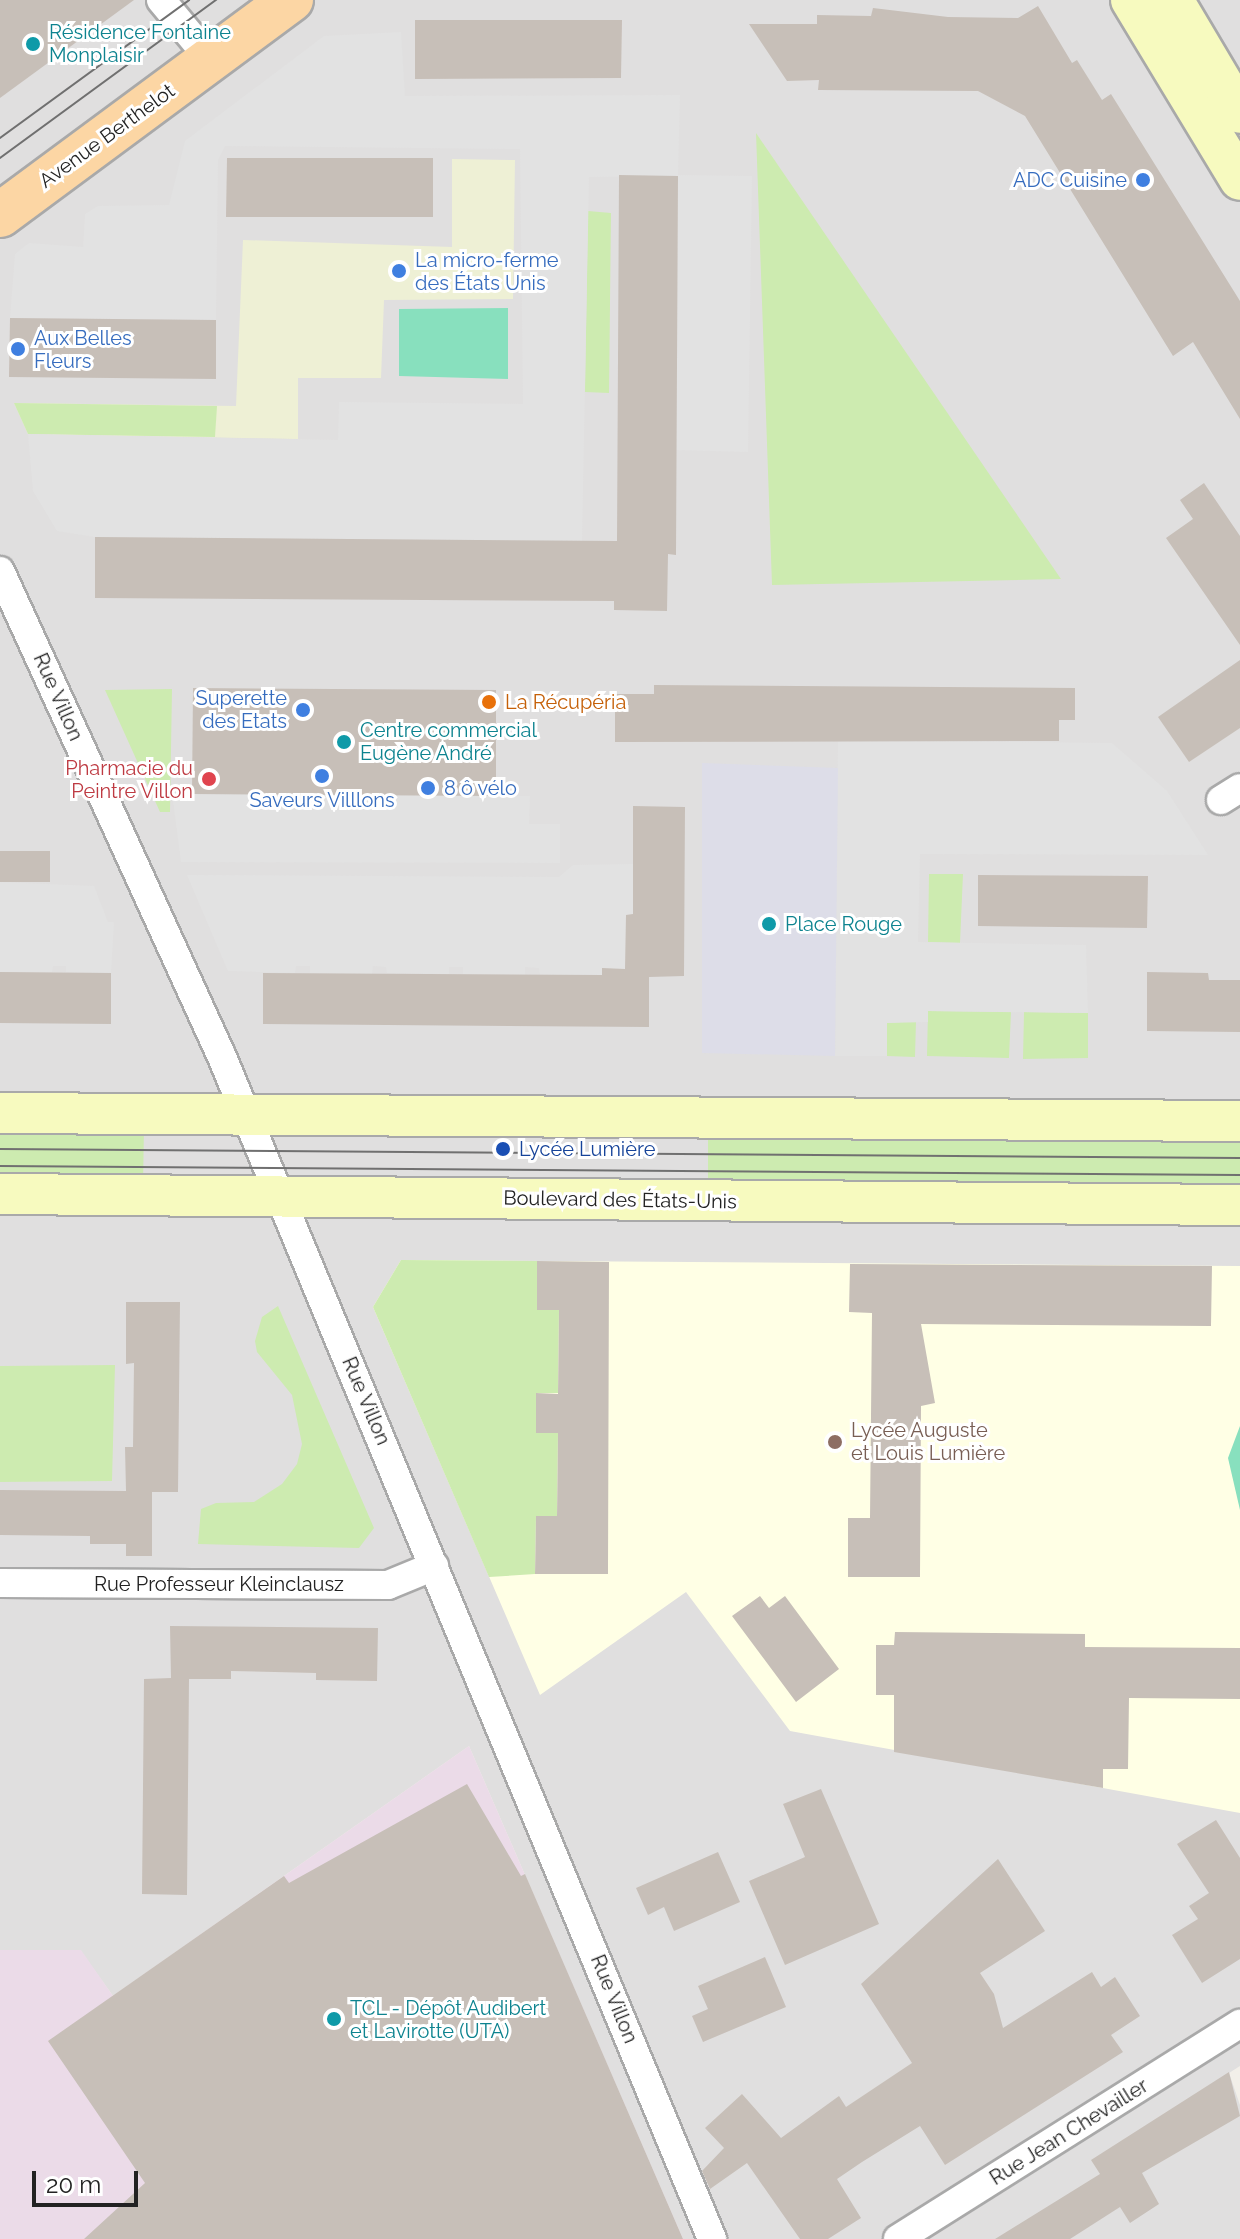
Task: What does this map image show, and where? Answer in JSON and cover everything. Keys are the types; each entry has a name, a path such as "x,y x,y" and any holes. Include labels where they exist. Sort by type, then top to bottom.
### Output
{"main road":[{"name":"Avenue Berthelot","path":"0,215 291,0"},
{"path":"1131,0 1240,180"},
{"path":"1173,0 1240,113"},
{"path":"0,1113 244,1113 695,1120 1240,1121"},
{"name":"Boulevard des États-Unis","path":"0,1194 282,1200 583,1197 1240,1205"}],"street":[{"path":"161,0 211,60"},
{"name":"Rue Villon","path":"0,571 282,1200 712,2239"},
{"name":"Rue Professeur Kleinclausz","path":"0,1583 388,1585 434,1566"},
{"name":"Rue Jean Chevailler","path":"898,2239 1240,2024"}],"shaded area":[{"path":"0,0 1240,0 1240,2066 1229,2073 1240,2105 1240,2239 683,2239 469,1746 113,1996 80,1950 0,1950"},
{"path":"401,32 405,96 680,95 678,175 752,176 748,452 676,450 677,176 589,177 582,541 95,537 57,531 33,491 28,434 338,440 339,402 523,404 520,149 225,146 218,160 216,320 10,318 15,254 29,243 83,247 85,214 98,206 169,205 185,141 324,36"},
{"path":"452,159 515,160 513,299 384,300 381,378 298,378 298,439 28,434 14,403 236,406 243,240 452,247"},
{"path":"838,740 1112,743 1167,791 1208,855 920,854 918,942 1086,945 1088,1013 928,1011 928,1022 887,1023 887,1056 835,1056"},
{"name":"Place Rouge","path":"702,763 838,768 835,1056 702,1053"},
{"path":"172,793 530,796 529,824 560,824 560,863 181,862"},
{"path":"633,864 633,914 626,915 632,975 602,968 602,975 540,975 539,968 525,967 525,975 463,974 463,967 449,967 449,974 387,973 386,967 373,966 372,974 310,973 310,966 296,966 295,973 228,971 187,875 559,877 573,865"},
{"path":"0,882 94,886 108,922 114,922 111,973 66,972 66,966 53,966 52,972 0,972"},
{"name":"Lycée Auguste et Louis Lumière","path":"401,1260 1240,1266 1240,1813 790,1731 686,1592 540,1695 373,1307"},
{"name":"TCL - Dépôt Audibert et Lavirotte (UTA)","path":"469,1746 683,2239 0,2239 0,1950 81,1950 113,1996"}],"green space":[{"path":"756,133 1061,579 772,585"},
{"path":"588,211 611,213 609,393 585,392"},
{"path":"508,308 508,379 399,376 399,309"},
{"path":"14,403 217,406 215,437 28,434"},
{"path":"172,689 170,812 160,812 105,690"},
{"path":"929,874 963,874 960,943 928,942"},
{"path":"928,1011 1011,1012 1009,1058 927,1056"},
{"path":"1024,1012 1088,1013 1088,1058 1023,1059"},
{"path":"916,1021 915,1057 887,1056 887,1023"},
{"path":"0,1126 144,1126 143,1187 0,1186"},
{"path":"708,1132 1240,1135 1240,1195 708,1192"},
{"path":"401,1260 537,1261 537,1309 559,1310 558,1393 537,1393 558,1433 557,1516 536,1516 535,1574 489,1577 373,1307"},
{"path":"278,1306 374,1528 359,1548 198,1544 201,1509 216,1503 254,1502 282,1484 297,1464 302,1444 292,1395 257,1352 255,1341 262,1317"},
{"path":"115,1365 112,1481 0,1482 0,1366"},
{"path":"1240,1426 1240,1510 1228,1458"}],"building":[{"name":"Résidence Fontaine Monplaisir","path":"0,0 134,0 0,98"},
{"path":"1038,6 1072,63 1077,60 1102,100 1111,94 1240,301 1240,419 1193,342 1173,356 1025,116 978,91 818,90 819,80 787,81 749,24 817,24 817,15 871,16 873,8 948,17 1018,18"},
{"path":"415,20 622,20 621,78 415,79"},
{"path":"227,158 433,158 433,217 226,217"},
{"path":"619,175 678,176 676,555 668,554 667,611 614,610 614,601 95,598 95,537 617,541"},
{"path":"10,318 216,320 216,379 9,377"},
{"path":"1204,483 1240,536 1240,645 1166,538 1193,519 1180,500"},
{"path":"1240,660 1240,728 1189,762 1158,717"},
{"path":"654,685 1075,688 1075,720 1059,720 1059,741 615,742 615,694 654,694"},
{"name":"Centre commercial Eugène André","path":"193,688 496,690 496,796 192,794"},
{"path":"633,806 685,807 684,976 649,977 649,1027 263,1024 263,973 602,975 602,968 625,969 626,915 633,914"},
{"path":"0,851 50,851 50,882 0,882"},
{"path":"978,875 1148,876 1147,928 978,926"},
{"path":"0,972 111,973 111,1024 0,1023"},
{"path":"1147,972 1208,973 1209,980 1240,980 1240,1032 1147,1031"},
{"path":"537,1261 609,1262 608,1574 535,1574 536,1516 557,1516 558,1433 536,1433 536,1393 558,1394 559,1310 537,1310"},
{"path":"850,1264 1212,1266 1211,1326 921,1324 935,1403 921,1406 920,1577 848,1577 848,1518 870,1518 872,1313 849,1312"},
{"path":"126,1302 180,1302 178,1492 152,1492 152,1556 126,1556 126,1544 90,1544 90,1536 0,1535 0,1490 126,1491 125,1447 133,1447 134,1363 126,1364"},
{"path":"760,1596 769,1608 785,1596 839,1669 796,1702 732,1616"},
{"path":"170,1626 378,1628 377,1681 316,1680 316,1673 231,1671 231,1679 189,1679 187,1895 142,1894 144,1679 171,1678"},
{"path":"895,1632 1085,1634 1085,1647 1240,1648 1240,1699 1129,1698 1128,1769 1103,1769 1103,1788 894,1752 894,1695 876,1695 876,1645 894,1645"},
{"name":"TCL - Dépôt Audibert et Lavirotte (UTA)","path":"467,1784 521,1876 525,1874 683,2239 84,2239 145,2183 48,2041 284,1876 289,1883"},
{"path":"821,1789 879,1924 785,1965 749,1881 805,1857 783,1804"},
{"path":"1216,1820 1240,1858 1240,1959 1202,1983 1172,1935 1198,1919 1189,1906 1209,1893 1177,1844"},
{"path":"718,1852 740,1902 674,1931 664,1907 648,1915 636,1888"},
{"path":"998,1859 1045,1931 980,1973 994,1994 1003,2028 1092,1972 1101,1987 1115,1977 1140,2016 1111,2035 1123,2052 945,2165 920,2126 862,2162 837,2179 861,2218 828,2239 800,2239 747,2163 710,2189 702,2171 724,2148 705,2128 742,2094 781,2138 839,2096 846,2107 912,2063 861,1984"},
{"path":"765,1957 786,2007 703,2042 692,2016 708,2009 698,1986"},
{"path":"1229,2072 1240,2116 1142,2173 1159,2204 1130,2223 1120,2207 1070,2239 995,2239 1100,2174 1091,2160"}],"tram line":[{"path":"0,138 189,0"},
{"path":"0,158 216,0"},
{"path":"0,1149 1240,1158"},
{"path":"0,1166 1240,1175"}],"place":[{"name":"Résidence Fontaine Monplaisir","path":"33,44"},
{"name":"ADC Cuisine","path":"1143,180"},
{"name":"La micro-ferme des États Unis","path":"399,271"},
{"name":"Aux Belles Fleurs","path":"18,349"},
{"name":"La Récupéria","path":"489,702"},
{"name":"Superette des Etats","path":"303,710"},
{"name":"Centre commercial Eugène André","path":"344,742"},
{"name":"Saveurs Villlons","path":"322,776"},
{"name":"Pharmacie du Peintre Villon","path":"209,779"},
{"name":"8 ô vélo","path":"428,788"},
{"name":"Place Rouge","path":"769,924"},
{"name":"Lycée Lumière","path":"503,1149"},
{"name":"Lycée Auguste et Louis Lumière","path":"835,1442"},
{"name":"TCL - Dépôt Audibert et Lavirotte (UTA)","path":"334,2019"}]}
